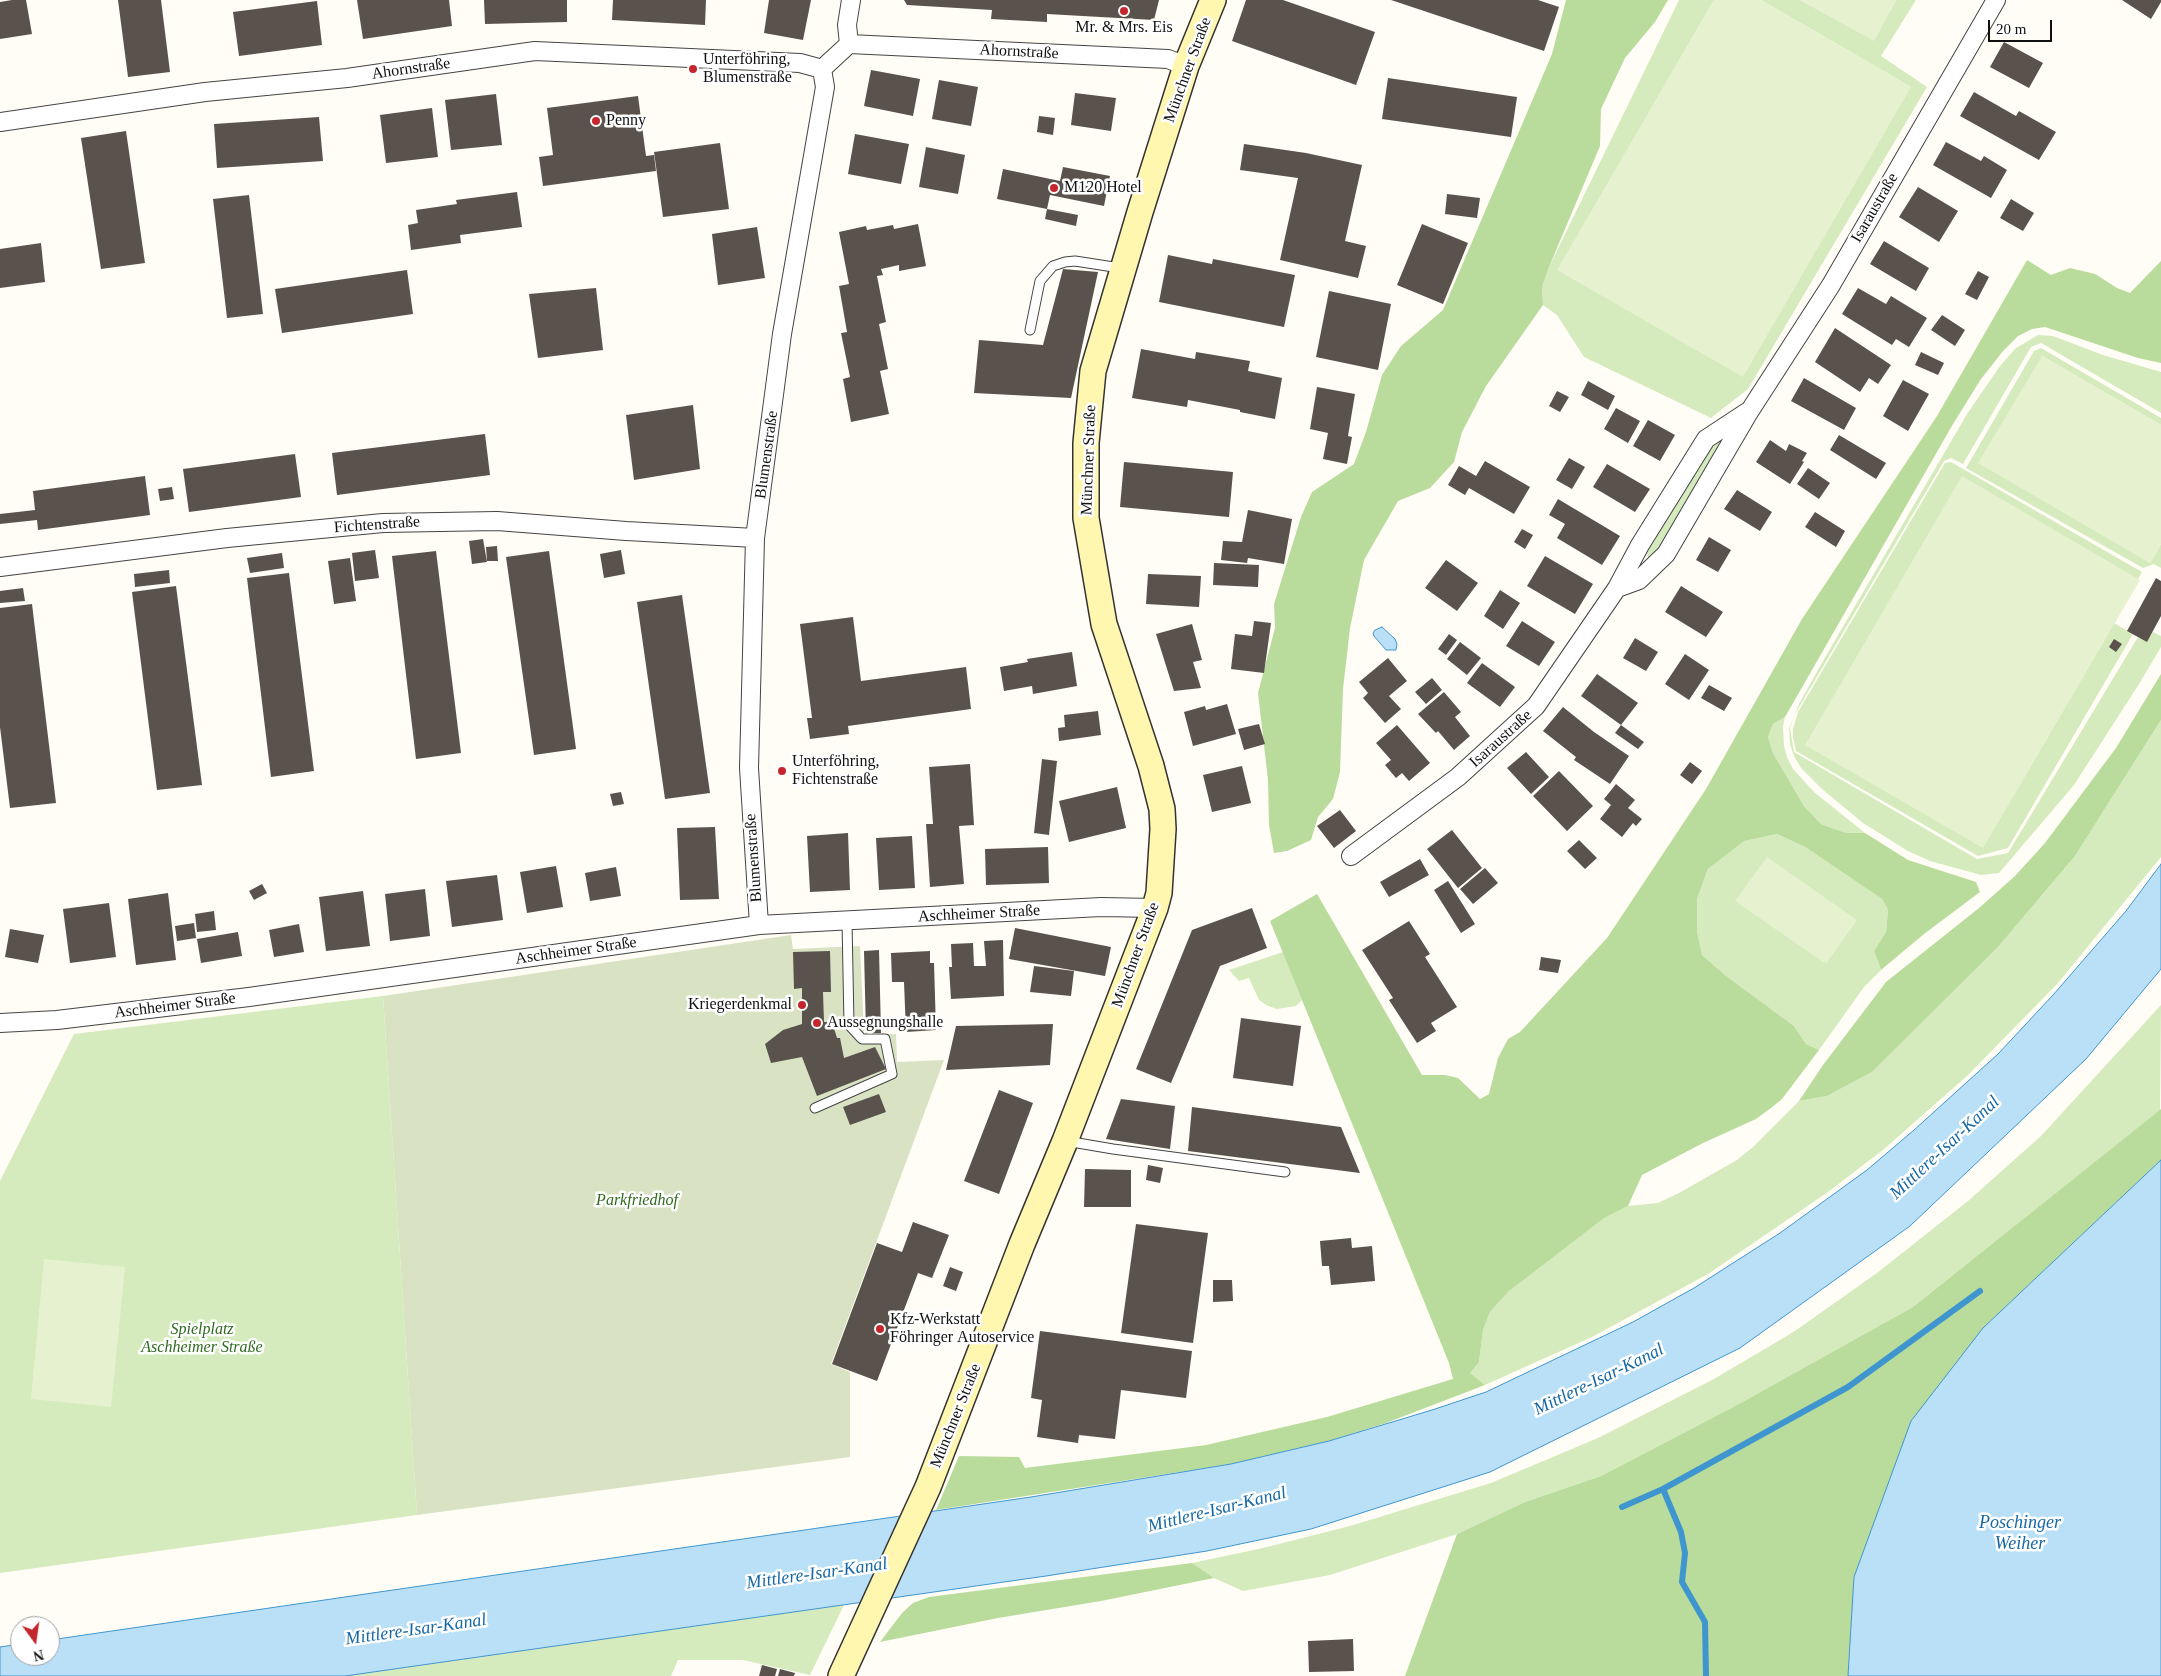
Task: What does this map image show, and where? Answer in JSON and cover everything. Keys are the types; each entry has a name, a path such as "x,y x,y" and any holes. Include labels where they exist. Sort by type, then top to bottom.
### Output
{"main road":[{"name":"Münchner Straße","path":"841,1676 864,1630 928,1487 1022,1244 1066,1141 1155,908 1159,884 1162,809 1151,766 1104,624 1084,505 1086,443 1093,371 1186,66 1213,0"}],"street":[{"path":"822,69 849,44 847,26 851,0"},
{"name":"Isaraustraße","path":"1617,588 1639,580 1666,554 1749,412 1831,285 1996,0"},
{"name":"Ahornstraße","path":"849,44 1168,59 1186,66"},
{"name":"Ahornstraße","path":"0,122 205,92 347,78 535,51 800,62 822,69"},
{"name":"Blumenstraße","path":"759,925 749,768 755,538 782,334 825,88 822,69"},
{"name":"Isaraustraße","path":"1351,856 1458,777 1536,706 1617,588 1640,545 1706,439 1749,412"},
{"name":"Fichtenstraße","path":"0,567 170,545 383,522 497,521 755,538"},
{"name":"Aschheimer Straße","path":"0,1023 57,1020 249,997 759,925 1101,908 1155,908"}],"lane":[{"path":"1030,330 1040,281 1053,266 1075,261 1123,269"},
{"path":"815,1108 892,1074 885,1039 862,1039 849,1025 847,920"},
{"path":"1066,1141 1122,1151 1285,1172"}],"green space":[{"path":"1566,0 1668,0 1655,22 1625,58 1601,109 1600,146 1549,267 1542,287 1543,305 1486,386 1462,432 1454,462 1430,488 1398,501 1364,560 1350,628 1343,689 1340,772 1333,799 1318,817 1311,840 1287,851 1274,853 1269,825 1268,780 1258,693 1275,628 1274,604 1301,517 1312,492 1354,464 1366,432 1382,375 1401,346 1443,310 1552,54"},
{"path":"1679,0 1714,0 1558,270 1911,87 1761,0 1800,0 1874,40 1896,0 1916,0 1881,56 1927,87 1748,389 1711,418 1584,357 1557,315 1543,305 1542,287 1549,267"},
{"path":"1714,0 1761,0 1911,87 1743,377 1557,270"},
{"path":"1800,0 1896,0 1874,41"},
{"path":"2027,260 2051,275 2070,268 2095,274 2117,288 2130,293 2161,261 2161,363 2138,358 2045,327 2032,329 2018,336 2003,351 1981,379 1953,424 1785,717 1773,724 1768,737 1773,753 1804,806 1821,824 1846,833 1865,833 1908,860 1976,882 1980,892 1924,934 1881,970 1874,951 1886,932 1888,910 1882,899 1805,847 1777,834 1744,841 1708,869 1697,899 1697,931 1702,955 1725,975 1794,1026 1806,1044 1819,1050 1782,1099 1771,1108 1756,1119 1703,1143 1642,1175 1628,1206 1604,1218 1509,1291 1490,1312 1483,1330 1479,1362 1470,1373 1485,1385 1386,1423 1329,1441 1231,1464 936,1510 959,1456 1019,1457 1025,1468 1206,1445 1327,1417 1453,1379 1449,1363 1270,921 1317,894 1422,1075 1445,1075 1458,1078 1480,1099 1489,1094 1498,1058 1508,1039 1520,1032 1607,938 1706,789 1802,619 1937,416"},
{"path":"2038,335 2053,336 2103,355 2161,372 2161,413 2041,343 2031,347 1963,464 1951,458 1944,461 1795,714 1823,661 1967,414 2000,366 2016,348"},
{"path":"2041,348 2161,418 2161,425 2042,356 2150,563 2161,544 2161,568 2154,564 2143,568 1966,468 2034,351"},
{"path":"2042,356 2161,425 2161,544 2150,563 1978,463"},
{"path":"1724,438 1659,556 1648,558 1647,549 1709,446"},
{"path":"1951,462 2142,572 1983,848 2114,623 2133,634 2008,848 1978,856 1796,751 1793,737 1793,729 1798,712 1945,463"},
{"path":"1962,476 2140,580 1983,848 1805,745"},
{"path":"2153,632 2161,636 2161,647 2074,785 1999,873 1981,875 1930,861 1908,851 1863,823 1822,789 1801,768 1790,744 1789,729 1795,714 1790,728 1794,752 1977,859 2008,853 2138,637 2147,641"},
{"path":"2161,674 2161,720 2075,856 1998,947 1872,1072 1827,1096 1799,1101 1823,1065 1886,982 1979,908 2015,876 2045,843 2116,748"},
{"path":"1785,717 1783,726 1784,746 1793,769 1814,792 1865,833 1846,833 1821,824 1804,806 1773,753 1768,737 1773,724"},
{"path":"2161,720 2161,857 2058,983 1968,1075 1883,1150 1828,1192 1708,1274 1592,1337 1485,1385 1469,1373 1479,1362 1483,1330 1490,1312 1509,1291 1558,1252 1604,1218 1628,1206 1658,1203 1737,1160 1753,1147 1799,1101 1827,1096 1872,1072 1998,947 2075,856"},
{"path":"1777,834 1805,847 1882,899 1888,910 1886,932 1874,951 1881,970 1864,987 1819,1050 1806,1044 1794,1026 1725,975 1702,955 1697,931 1697,899 1708,869 1743,841"},
{"path":"1767,857 1857,920 1826,964 1735,901"},
{"name":"Parkfriedhof","path":"791,935 793,949 860,946 864,1034 896,1034 897,1062 944,1060 831,1364 850,1372 850,1457 417,1515 383,996"},
{"path":"1283,952 1302,1000 1296,1006 1277,1009 1259,1000 1249,978 1239,981 1229,970"},
{"name":"Spielplatz Aschheimer Straße","path":"383,996 417,1515 0,1573 0,1181 74,1034"},
{"path":"2161,1005 2160,1110 1913,1307 1737,1405 1601,1476 1525,1502 1457,1534 1330,1575 1243,1591 1214,1578 1192,1563 1263,1548 1350,1526 1491,1483 1598,1438 1714,1379 1795,1331 1877,1273 1968,1201 2041,1136"},
{"path":"2161,1109 2161,1160 1983,1328 1854,1577 1848,1676 1405,1676 1457,1534 1525,1502 1601,1476 1737,1405 1913,1307"},
{"path":"44,1259 125,1267 111,1407 31,1399"},
{"path":"1192,1563 1214,1578 880,1642 902,1613 913,1603 929,1597"},
{"path":"844,1605 810,1675 743,1660 678,1660 671,1676 345,1676"}],"water":[{"path":"1382,627 1395,639 1397,644 1396,650 1386,650 1374,636 1375,630"},
{"name":"Mittlere-Isar-Kanal","path":"2161,864 2161,969 2086,1059 1910,1226 1740,1348 1490,1472 1311,1529 1207,1551 1046,1576 345,1676 0,1676 0,1647 10,1646 10,1666 60,1666 60,1639 1031,1497 1231,1464 1329,1441 1486,1392 1633,1322 1694,1288 1780,1233 1867,1170 1998,1054 2053,995 2126,911"},
{"name":"Poschinger Weiher","path":"2161,1160 2161,1676 1848,1676 1854,1577 1911,1421 1983,1328"}],"building":[{"path":"26,0 32,34 0,39 0,2"},
{"path":"118,0 161,0 170,72 128,77"},
{"path":"357,0 449,0 452,26 363,39"},
{"path":"484,0 567,0 567,22 485,24"},
{"path":"613,0 706,0 705,25 612,20"},
{"path":"769,0 811,0 803,40 764,33"},
{"path":"904,0 1159,0 1154,20 1047,14 1047,22 991,19 992,10 907,5"},
{"path":"1246,0 1283,0 1375,32 1356,85 1232,41"},
{"path":"1391,0 1538,0 1559,7 1544,51"},
{"path":"2122,0 2161,0 2161,2 2151,19"},
{"path":"317,1 322,45 239,56 233,12"},
{"path":"2004,42 2043,63 2029,88 1990,67"},
{"path":"871,70 920,79 913,116 864,106"},
{"path":"1388,78 1517,97 1511,137 1382,119"},
{"path":"939,80 978,87 971,126 932,119"},
{"path":"1974,92 2016,116 2019,111 2056,132 2039,160 1960,116"},
{"path":"1075,93 1116,98 1111,131 1071,125"},
{"path":"496,94 502,145 451,150 445,100"},
{"path":"638,96 646,156 654,155 656,171 543,186 539,157 553,155 547,108"},
{"path":"432,108 438,157 386,163 380,115"},
{"path":"1039,116 1055,118 1053,135 1037,132"},
{"path":"319,117 323,161 217,168 214,124"},
{"path":"126,131 145,263 101,269 81,138"},
{"path":"855,134 909,144 901,184 848,174"},
{"path":"1946,142 1981,161 1984,156 2007,170 1991,198 1933,165"},
{"path":"720,143 729,209 663,217 654,152"},
{"path":"1244,144 1306,153 1362,165 1345,241 1366,246 1358,278 1280,260 1298,178 1240,170"},
{"path":"926,147 965,155 958,194 919,187"},
{"name":"M120 Hotel","path":"1063,167 1110,176 1104,206 1050,195 1047,209 997,199 1003,169 1060,181"},
{"path":"1918,187 1958,211 1939,242 1899,217"},
{"path":"517,192 522,227 460,235 461,243 411,250 408,225 418,223 416,210 457,204 456,200"},
{"path":"1447,194 1480,198 1477,218 1445,214"},
{"path":"249,195 263,314 227,318 213,199"},
{"path":"2011,199 2034,213 2023,231 2000,218"},
{"path":"1047,209 1078,215 1076,226 1045,219"},
{"path":"918,224 926,266 899,271 899,265 881,269 883,275 877,276 886,322 879,324 888,369 880,371 889,414 851,422 843,379 850,377 841,333 847,332 839,286 849,284 839,232 866,226 867,230 893,225 894,229"},
{"path":"1422,224 1468,243 1443,304 1397,285"},
{"path":"757,227 765,278 718,285 712,234"},
{"path":"1884,241 1929,268 1916,291 1870,264"},
{"path":"41,243 45,282 0,288 0,249"},
{"path":"1168,255 1212,264 1213,259 1295,275 1284,327 1159,302"},
{"path":"1063,269 1098,272 1071,398 974,393 979,340 1043,345"},
{"path":"407,270 413,314 282,333 275,289"},
{"path":"1978,271 1989,277 1977,300 1965,294"},
{"path":"596,288 603,350 538,358 529,294"},
{"path":"1858,288 1886,304 1891,296 1927,318 1909,347 1896,339 1892,345 1842,314"},
{"path":"1329,291 1391,304 1378,370 1316,357"},
{"path":"1942,315 1965,330 1955,346 1931,330"},
{"path":"1835,328 1891,365 1878,384 1869,378 1860,392 1815,362"},
{"path":"1141,349 1195,359 1196,352 1250,361 1248,371 1282,378 1275,419 1188,400 1187,407 1132,398"},
{"path":"1921,352 1944,363 1938,375 1915,365"},
{"path":"1804,378 1856,408 1844,430 1791,401"},
{"path":"1903,380 1929,394 1908,431 1883,416"},
{"path":"1588,381 1615,396 1608,410 1581,395"},
{"path":"1317,387 1355,394 1348,436 1352,437 1347,464 1323,459 1328,433 1310,429"},
{"path":"1557,391 1569,397 1560,412 1549,406"},
{"path":"693,405 700,469 634,480 626,415"},
{"path":"1616,408 1640,421 1628,443 1604,429"},
{"path":"1648,420 1675,435 1660,461 1633,446"},
{"path":"485,434 490,475 337,495 332,453"},
{"path":"1839,435 1886,463 1876,479 1830,450"},
{"path":"1770,440 1786,451 1789,444 1807,453 1802,461 1804,462 1790,484 1756,462"},
{"path":"295,454 301,497 189,512 183,469"},
{"path":"1569,458 1585,467 1572,489 1556,480"},
{"path":"1485,461 1530,487 1514,514 1469,488 1465,495 1448,485 1459,466 1476,476"},
{"path":"1124,462 1233,472 1229,517 1120,507"},
{"path":"1607,464 1650,489 1635,512 1593,487"},
{"path":"1808,468 1830,483 1819,499 1797,484"},
{"path":"145,476 150,515 38,530 37,520 0,524 0,514 35,510 33,491"},
{"path":"172,487 174,499 160,501 158,489"},
{"path":"1737,490 1772,512 1760,531 1724,509"},
{"path":"1558,499 1620,536 1602,565 1557,538 1565,524 1549,515"},
{"path":"1248,510 1292,519 1284,564 1248,558 1247,563 1221,560 1223,541 1242,542"},
{"path":"1815,512 1845,531 1836,547 1805,527"},
{"path":"1522,529 1533,535 1525,549 1514,542"},
{"path":"1709,537 1731,550 1718,572 1696,560"},
{"path":"483,539 487,562 472,564 469,541"},
{"path":"497,546 498,561 487,561 486,547"},
{"path":"375,550 379,578 355,581 352,553"},
{"path":"621,550 625,574 604,578 600,554"},
{"path":"436,551 461,753 416,759 392,556"},
{"path":"549,551 576,749 534,755 506,557"},
{"path":"282,553 284,568 250,573 247,558"},
{"path":"1545,556 1593,584 1575,614 1527,586"},
{"path":"350,558 356,601 334,604 328,561"},
{"path":"1446,560 1478,583 1457,611 1425,588"},
{"path":"1214,563 1259,565 1258,587 1213,585"},
{"path":"169,570 170,583 135,587 134,574"},
{"path":"289,573 314,771 271,777 247,578"},
{"path":"1148,574 1201,576 1199,607 1146,604"},
{"path":"2156,578 2161,581 2161,616 2147,642 2127,631"},
{"path":"176,586 202,785 157,790 132,592"},
{"path":"1681,586 1723,612 1706,637 1665,612"},
{"path":"23,588 25,601 0,603 0,591"},
{"path":"1500,590 1520,603 1503,629 1484,616"},
{"path":"682,595 710,793 665,799 637,602"},
{"path":"32,604 56,803 10,808 0,727 0,608"},
{"path":"853,617 861,681 966,667 971,709 848,726 849,734 810,739 807,718 812,718 800,624"},
{"path":"1254,621 1271,623 1264,673 1231,669 1235,634 1252,636"},
{"path":"1522,621 1555,642 1539,666 1506,646"},
{"path":"1192,624 1202,660 1193,662 1201,688 1174,691 1156,634"},
{"path":"1449,634 1457,640 1446,655 1438,649"},
{"path":"1635,638 1658,652 1646,671 1623,658"},
{"path":"2114,639 2122,644 2116,652 2109,647"},
{"path":"1460,642 1481,658 1467,675 1447,659"},
{"path":"1072,652 1077,686 1033,694 1032,686 1004,691 1000,667 1028,662 1027,659"},
{"path":"1685,654 1709,670 1689,700 1665,684"},
{"path":"1388,658 1407,681 1389,696 1401,709 1385,723 1363,698 1368,693 1359,682"},
{"path":"1482,663 1515,687 1500,707 1467,683"},
{"path":"1597,674 1638,703 1621,725 1581,696"},
{"path":"1432,678 1442,690 1426,704 1415,692"},
{"path":"1709,685 1732,698 1724,711 1701,698"},
{"path":"1444,692 1461,712 1455,717 1470,736 1454,750 1438,731 1436,733 1418,714"},
{"path":"1227,704 1236,734 1193,746 1184,712 1205,706 1206,710"},
{"path":"1563,707 1594,732 1629,756 1610,784 1574,760 1576,757 1543,731"},
{"path":"1098,711 1101,735 1059,741 1058,728 1065,727 1064,715"},
{"path":"1259,724 1265,744 1244,750 1238,729"},
{"path":"1397,725 1430,763 1409,781 1402,773 1396,778 1385,765 1391,760 1376,743"},
{"path":"1621,725 1644,742 1638,749 1615,733"},
{"path":"1526,752 1549,777 1531,794 1507,768"},
{"path":"1042,759 1057,761 1049,835 1034,833"},
{"path":"1690,762 1702,771 1692,784 1680,775"},
{"path":"970,764 974,825 959,826 964,884 930,887 926,824 933,824 929,767"},
{"path":"1242,766 1251,803 1212,812 1203,775"},
{"path":"1559,771 1593,806 1567,831 1533,796"},
{"path":"1616,784 1635,800 1628,808 1642,819 1636,826 1633,823 1622,837 1600,819 1611,805 1604,799"},
{"path":"1117,787 1126,828 1069,842 1059,801"},
{"path":"621,792 624,804 613,806 610,794"},
{"path":"1340,810 1356,831 1334,848 1317,826"},
{"path":"715,827 719,899 680,900 677,828"},
{"path":"1452,830 1482,868 1458,888 1427,849"},
{"path":"848,833 850,890 810,892 807,836"},
{"path":"912,836 915,888 879,890 876,838"},
{"path":"1579,840 1597,858 1585,869 1567,851"},
{"path":"1048,847 1049,883 986,885 985,849"},
{"path":"1420,859 1429,875 1389,897 1380,882"},
{"path":"556,866 563,907 527,913 520,872"},
{"path":"616,867 621,896 590,901 585,873"},
{"path":"1485,868 1498,883 1473,904 1460,889"},
{"path":"497,875 503,920 452,927 446,881"},
{"path":"1448,881 1475,924 1461,933 1434,890"},
{"path":"262,884 267,893 254,900 249,891"},
{"path":"425,889 430,936 390,941 385,894"},
{"path":"363,891 370,946 326,951 319,897"},
{"path":"168,893 176,960 136,965 128,899"},
{"path":"109,903 116,957 70,963 63,909"},
{"path":"1252,908 1267,948 1220,966 1171,1083 1136,1069 1192,930"},
{"path":"214,911 216,930 197,932 195,914"},
{"path":"1409,921 1430,954 1425,957 1457,1007 1431,1023 1436,1031 1417,1043 1389,1000 1393,998 1362,950"},
{"path":"194,923 196,938 177,941 175,926"},
{"path":"299,924 304,952 274,957 269,930"},
{"path":"1015,928 1111,947 1105,976 1009,959"},
{"path":"10,929 44,935 38,963 5,957"},
{"path":"238,932 242,956 201,963 197,939"},
{"path":"1003,940 1004,996 951,999 949,967 952,967 951,944 973,943 974,966 986,966 984,941"},
{"path":"879,950 881,1033 866,1033 864,951"},
{"name":"Aussegnungshalle","path":"830,951 831,992 823,992 824,1022 832,1022 837,1038 840,1038 844,1058 875,1047 886,1069 817,1096 802,1057 771,1063 765,1044 783,1030 802,1024 802,988 794,989 793,952"},
{"path":"930,951 930,963 934,963 936,1030 906,1032 904,982 892,982 891,953"},
{"path":"1541,957 1561,960 1558,973 1539,970"},
{"path":"1034,966 1074,971 1071,996 1030,992"},
{"path":"1241,1018 1301,1026 1293,1086 1233,1078"},
{"path":"1053,1024 1050,1065 946,1070 956,1026"},
{"path":"999,1090 1033,1103 999,1194 964,1181"},
{"path":"879,1094 886,1112 850,1125 843,1107"},
{"path":"1121,1099 1175,1106 1170,1149 1106,1139"},
{"path":"1192,1107 1341,1127 1360,1173 1188,1151"},
{"path":"1148,1165 1163,1168 1160,1183 1146,1180"},
{"path":"1085,1169 1131,1170 1131,1207 1084,1207"},
{"path":"913,1222 949,1235 932,1278 918,1273 877,1381 832,1364 877,1243 902,1252"},
{"path":"1136,1224 1208,1233 1193,1343 1121,1333"},
{"path":"1351,1238 1352,1248 1372,1246 1375,1281 1331,1285 1329,1266 1322,1266 1320,1241"},
{"path":"950,1267 963,1272 956,1291 943,1286"},
{"path":"1213,1280 1232,1280 1233,1301 1213,1302"},
{"path":"1040,1331 1192,1351 1186,1398 1121,1390 1115,1439 1079,1435 1078,1443 1037,1437 1042,1400 1031,1398"},
{"path":"1353,1639 1354,1671 1309,1672 1308,1641"},
{"path":"762,1665 777,1669 775,1676 759,1676"},
{"path":"780,1669 795,1673 794,1676 778,1676"}],"waterway":[{"path":"1622,1507 1663,1489 1848,1387 1980,1291"},
{"path":"1663,1489 1681,1532 1685,1553 1682,1582 1705,1622 1706,1676"}],"place":[{"name":"Mr. & Mrs. Eis","path":"1124,11"},
{"name":"Unterföhring, Blumenstraße","path":"693,69"},
{"name":"Penny","path":"596,121"},
{"name":"M120 Hotel","path":"1054,188"},
{"name":"Unterföhring, Fichtenstraße","path":"782,771"},
{"name":"Kriegerdenkmal","path":"802,1005"},
{"name":"Aussegnungshalle","path":"817,1023"},
{"name":"Kfz-Werkstatt Föhringer Autoservice","path":"880,1329"}]}
